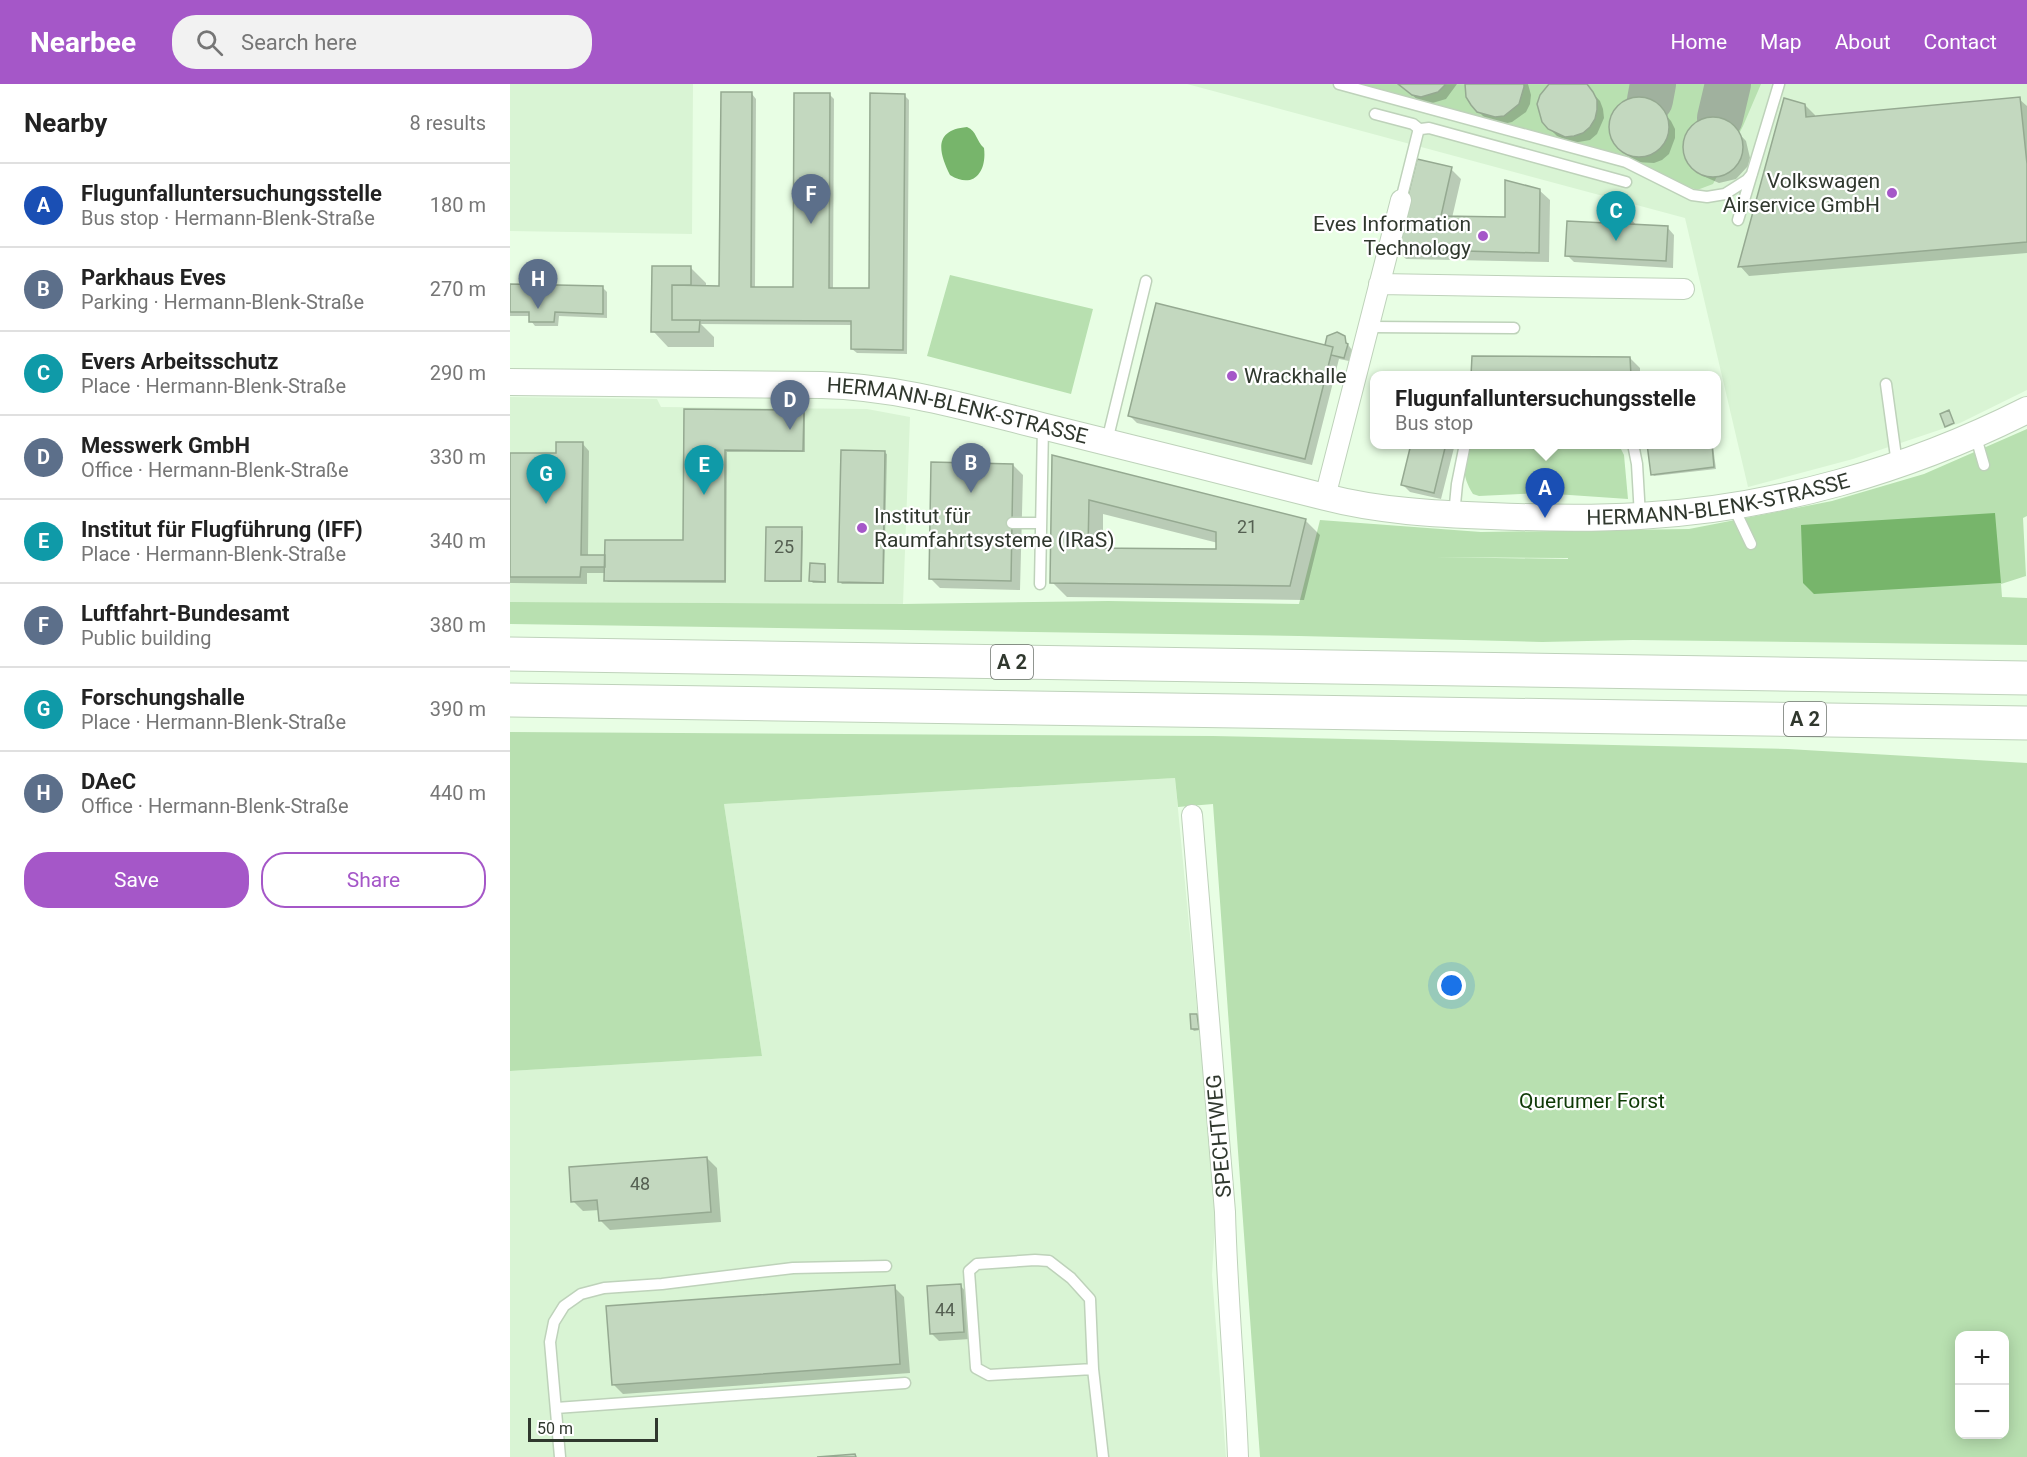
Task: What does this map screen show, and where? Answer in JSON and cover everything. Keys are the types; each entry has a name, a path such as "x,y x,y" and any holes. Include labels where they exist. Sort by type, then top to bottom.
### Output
{"highway":[{"name":"A 2","path":"510,654 2017,677"},
{"name":"A 2","path":"510,700 2027,723"}],"street":[{"path":"1324,497 1401,200"},
{"path":"1379,284 1684,289"},
{"name":"HERMANN-BLENK-STRASSE","path":"510,382 822,385 870,388 923,397 1324,497 1373,507 1454,515 1545,518 1640,516 1733,506 1798,492 1897,464 1975,434 2027,410"},
{"name":"SPECHTWEG","path":"1192,815 1225,1212 1238,1457"}],"lane":[{"path":"1339,84 1626,162 1692,195 1707,197 1725,194 1747,180 1752,174"},
{"path":"1738,220 1779,84"},
{"path":"1375,114 1413,124 1418,128 1401,200"},
{"path":"1418,132 1429,128 1626,182"},
{"path":"1107,442 1146,281"},
{"path":"1369,327 1514,328"},
{"path":"1886,384 1897,464"},
{"path":"1040,584 1043,426"},
{"path":"1975,434 1984,465"},
{"path":"1454,515 1456,484 1464,449"},
{"path":"1634,449 1640,516"},
{"path":"1733,506 1751,544"},
{"path":"1012,523 1041,523"},
{"path":"1093,1369 989,1375 976,1368 969,1271 977,1264 1049,1261 1071,1278 1090,1299 1093,1369 1103,1457"},
{"path":"560,1457 550,1342 554,1322 564,1306 580,1294 604,1288 662,1284 793,1269 886,1266"},
{"path":"556,1408 905,1383"}],"shaded area":[{"path":"510,84 693,84 692,234 510,231"},
{"path":"1187,84 2027,84 2027,390 1960,423 1853,459 1748,487 1685,218"},
{"path":"967,127 973,131 984,148 984,156 981,171 972,179 966,180 950,175 941,150 944,137 949,132"},
{"path":"510,397 657,399 661,407 867,409 910,417 903,604 510,602"},
{"path":"1995,513 2001,583 1814,594 1803,583 1801,525"},
{"path":"1175,778 1216,1207 1212,1275 1226,1457 510,1457 510,1071 762,1056 724,804"}],"green space":[{"path":"1357,84 1761,84 1743,126 1713,184 1697,190 1669,179 1646,166 1594,147"},
{"path":"950,275 1093,309 1071,394 927,356"},
{"path":"2027,429 2027,516 2023,518 2026,576 2001,584 2002,597 2027,598 2027,645 1633,640 1542,642 510,624 510,602 903,604 1108,601 1299,604 1320,520 1481,532 1689,529 1832,501 1924,474","holes":["1433,557 1568,558 1568,559"]},
{"path":"1469,449 1621,449 1624,455 1628,499 1555,494 1555,477 1543,477 1542,493 1479,496 1473,494 1465,476 1464,463"},
{"name":"Querumer Forst","path":"510,732 1213,736 1788,749 2027,763 2027,1457 1260,1457 1213,804 1178,807 1175,778 724,804 762,1056 510,1071"}],"building":[{"path":"1398,84 1446,84 1438,92 1421,97 1412,95"},
{"path":"1465,84 1524,84 1524,87 1519,104 1504,116 1495,117 1477,112 1466,97"},
{"path":"1549,84 1587,84 1593,92 1597,100 1595,119 1583,133 1565,137 1548,129 1542,122 1537,104 1540,95"},
{"path":"721,92 752,92 751,287 793,287 794,93 830,93 829,288 869,288 870,93 905,94 903,350 851,349 851,321 672,320 672,285 719,286"},
{"path":"1639,97 1656,102 1664,110 1669,127 1664,144 1656,152 1639,157 1622,152 1614,144 1609,127 1614,110 1622,102"},
{"name":"Volkswagen Airservice GmbH","path":"2020,97 2027,164 2027,242 1738,267 1784,98 1805,104 1806,117"},
{"path":"1713,117 1734,126 1743,147 1734,168 1713,177 1692,168 1683,147 1692,126"},
{"path":"1417,159 1452,167 1441,216 1505,217 1505,180 1540,189 1539,253 1395,249"},
{"path":"1607,216 1630,217 1630,224 1668,226 1666,261 1565,256 1567,221 1606,223"},
{"path":"652,266 691,266 691,285 672,285 672,320 700,320 699,332 651,332"},
{"path":"510,284 603,286 603,314 555,312 554,322 529,322 529,312 510,312"},
{"name":"Wrackhalle","path":"1156,303 1333,347 1305,459 1128,416"},
{"path":"1337,332 1345,336 1348,344 1344,358 1331,355 1333,347 1325,345 1327,336"},
{"path":"1472,356 1630,357 1631,371 1471,371"},
{"path":"684,409 804,410 803,451 725,450 725,581 604,581 605,540 683,540"},
{"path":"1949,410 1954,423 1945,427 1940,414"},
{"path":"556,442 583,442 581,555 605,555 605,567 581,567 580,577 510,577 510,453 556,453"},
{"path":"1410,449 1445,449 1434,493 1401,485"},
{"path":"1648,449 1712,449 1714,467 1651,475"},
{"name":"Institut für Raumfahrtsysteme (IRaS)","path":"841,450 885,451 883,583 838,582"},
{"path":"1052,455 1306,519 1290,586 1050,583","holes":["1089,500 1216,532 1216,549 1088,548"]},
{"path":"931,462 1013,464 1011,581 929,579"},
{"path":"766,527 802,527 801,581 765,581"},
{"path":"810,563 825,564 825,582 809,581"},
{"path":"1190,1014 1197,1014 1199,1029 1191,1029"},
{"path":"707,1157 711,1212 599,1221 597,1200 571,1202 569,1167"},
{"path":"961,1284 964,1332 930,1334 927,1286"},
{"path":"895,1285 900,1364 612,1385 606,1306"},
{"path":"855,1454 856,1457 817,1457"}],"taxiway":[{"path":"1650,100 1653,84"},
{"path":"1720,118 1728,84"}],"place":[{"name":"Volkswagen Airservice GmbH","path":"1892,193"},
{"name":"Luftfahrt-Bundesamt","path":"811,224"},
{"name":"Eves Information Technology","path":"1483,236"},
{"name":"Evers Arbeitsschutz","path":"1616,241"},
{"name":"DAeC","path":"538,309"},
{"name":"Wrackhalle","path":"1232,376"},
{"name":"Messwerk GmbH","path":"790,430"},
{"name":"Parkhaus Eves","path":"971,493"},
{"name":"Institut für Flugführung (IFF)","path":"704,495"},
{"name":"Forschungshalle","path":"546,504"},
{"name":"Flugunfalluntersuchungsstelle","path":"1545,518"},
{"name":"Institut für Raumfahrtsysteme (IRaS)","path":"862,528"}]}
